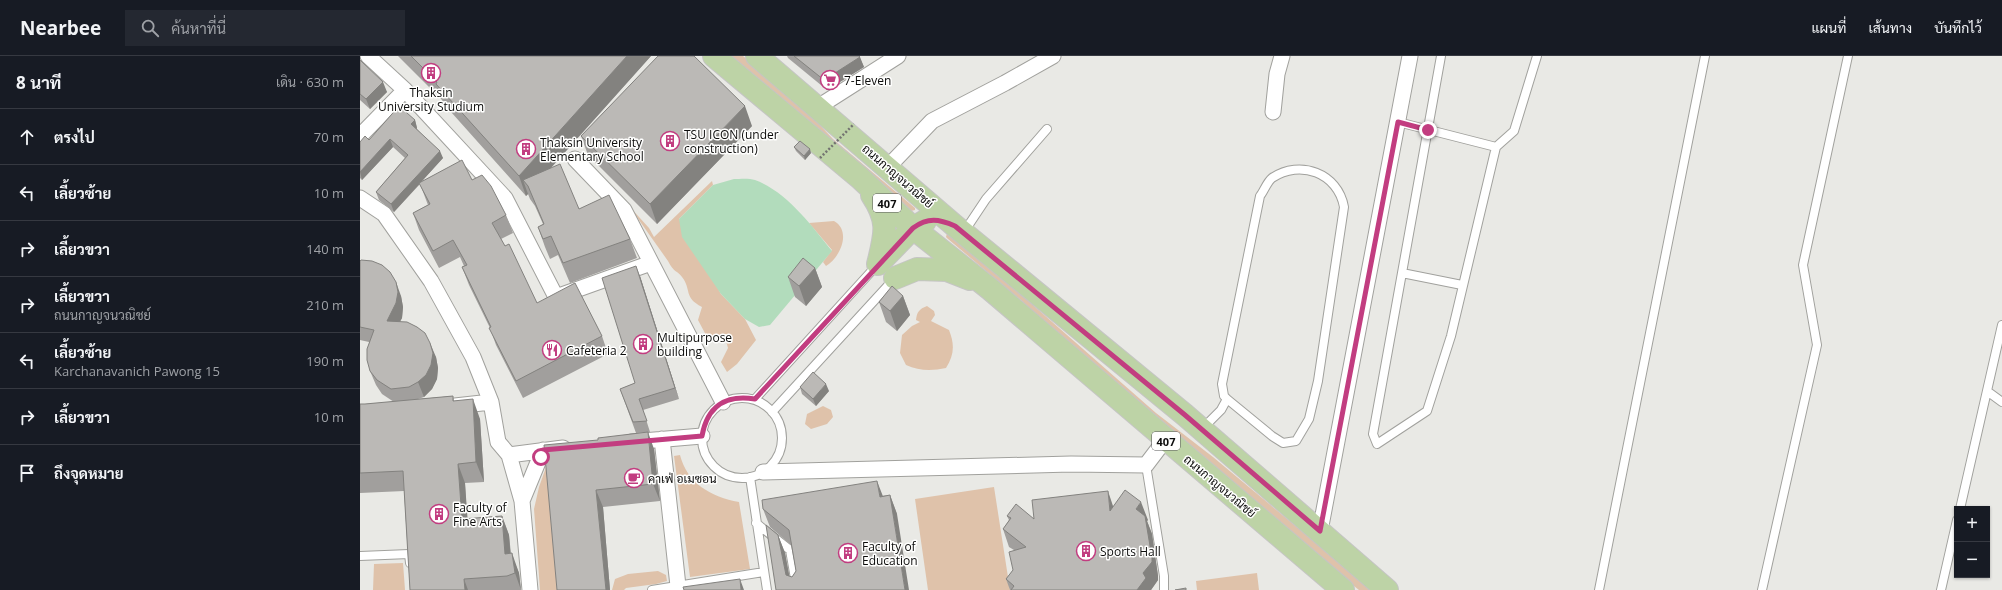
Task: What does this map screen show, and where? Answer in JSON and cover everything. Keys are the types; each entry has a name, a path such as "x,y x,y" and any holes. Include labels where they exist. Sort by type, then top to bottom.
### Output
{"main road":[{"name":"ถนนกาญจนวณิชย์","path":"714,56 860,178 924,229 990,290 1343,590"},
{"name":"ถนนกาญจนวณิชย์","path":"757,56 959,230 1201,430 1387,590"},
{"path":"860,178 883,213 884,240 878,264"},
{"path":"895,278 924,229 929,209 921,196"},
{"path":"878,264 924,229 943,221 959,230"},
{"path":"895,278 917,269 947,270 961,274 990,290"}],"street":[{"path":"368,56 405,90 505,198 556,297 651,262"},
{"path":"818,107 898,56"},
{"path":"887,168 932,121 1053,56"},
{"path":"1272,112 1277,74 1282,56"},
{"path":"1320,531 1410,56"},
{"path":"360,136 405,90"},
{"path":"575,159 624,210 723,402"},
{"path":"360,198 384,214 431,281 474,357 491,402 498,442 509,455 522,501 530,590"},
{"path":"439,408 491,402"},
{"path":"614,444 702,436"},
{"path":"662,439 678,586"},
{"path":"756,475 1071,464 1146,465 1165,440"},
{"path":"509,455 575,447"},
{"path":"522,501 543,450"}],"lane":[{"path":"1441,56 1372,434 1377,444 1427,411 1451,336 1496,147 1514,131 1537,56"},
{"path":"1599,590 1705,56"},
{"path":"1762,590 1817,345 1803,265 1848,56"},
{"path":"1398,122 1496,147"},
{"path":"959,230 1047,128"},
{"path":"1296,169 1313,171 1326,177 1336,187 1342,198 1344,206 1318,381 1309,419 1296,441 1283,443 1272,436 1227,399 1224,396 1222,384 1260,196 1271,179 1277,176 1296,169"},
{"path":"755,399 878,264"},
{"path":"1402,273 1462,285"},
{"path":"772,412 895,278"},
{"path":"1961,506 2002,325"},
{"path":"1987,391 2002,402"},
{"path":"744,397 755,399 764,404 780,423 782,437 780,451 773,463 756,475 738,478 726,475 716,468 708,459 703,448 702,436 704,424 708,415 723,402 733,398 744,397"},
{"path":"1201,430 1221,410 1227,399"},
{"path":"1146,465 1164,576 1164,590"},
{"path":"756,475 756,523 764,572 764,589"},
{"path":"756,523 790,550 797,590"},
{"path":"1941,590 1954,533"},
{"path":"360,556 409,554 410,568"},
{"path":"652,590 764,572"},
{"path":"717,580 719,590"}],"path":[{"path":"820,158 854,124"}],"shaded area":[{"path":"729,56 743,56 798,102 833,139 915,208 915,210 911,211"},
{"path":"734,179 755,180 778,192 798,210 832,251 770,325 759,327 745,319 721,294 682,237 679,219 713,185"},
{"path":"712,181 713,185 679,219 721,294 745,319 756,340 737,364 727,372 721,362 728,348 726,341 718,335 707,337 698,320 702,307 692,300 682,277 672,268 629,206 649,228 654,237"},
{"path":"834,221 839,225 842,231 842,244 836,257 826,266 823,262 832,250 809,223"},
{"path":"947,233 994,271 1156,413 1213,457 1372,590 1359,590 1344,578 1052,331 1022,301 948,239 946,237"},
{"path":"927,306 934,311 935,315 931,321 949,330 951,335 953,350 951,359 946,368 926,370 911,367 906,365 900,353 902,335 912,326 920,322 916,320 918,313 922,308"},
{"path":"823,406 831,410 833,417 827,424 811,429 805,424 807,414"},
{"path":"680,455 683,465 694,481 710,492 729,500 739,502 750,569 690,577 674,456"},
{"path":"550,456 562,590 540,590 534,509 539,487"},
{"path":"994,487 1010,590 928,590 915,499"},
{"path":"403,563 405,590 373,590 374,564"},
{"path":"658,571 666,575 667,581 626,588 624,590 612,590 615,579 628,574"},
{"path":"1257,573 1259,590 1197,590 1196,581"}],"building":[{"name":"Thaksin University Elementary School","path":"411,56 627,56 519,176 436,84 437,82"},
{"name":"TSU ICON (under construction)","path":"658,56 694,56 745,106 650,204 581,136"},
{"path":"794,56 859,56 860,57 824,80"},
{"path":"360,60 383,82 366,99 360,94"},
{"path":"399,106 415,120 411,124 440,151 391,204 376,192 408,155 390,139 360,172 360,142 365,136 369,140"},
{"path":"800,141 810,149 804,156 794,147"},
{"path":"462,160 472,180 482,175 491,186 506,215 492,223 505,246 509,244 537,303 575,283 602,336 516,381 489,328 491,327 462,267 467,265 453,240 433,251 413,213 430,204 419,183"},
{"path":"560,164 579,209 609,195 630,239 563,263 551,236 543,239 538,227 544,224 528,186 523,180"},
{"path":"803,258 815,268 799,286 788,277"},
{"path":"361,260 372,261 382,265 390,272 396,282 398,292 396,303 387,321 407,322 417,327 425,333 430,343 433,353 431,365 426,375 409,387 391,389 377,380 370,371 367,360 367,349 374,330 360,327"},
{"name":"Multipurpose building","path":"636,266 675,388 639,399 647,421 633,422 620,389 635,383 602,278"},
{"path":"892,286 903,296 890,311 879,302"},
{"path":"813,372 826,384 813,399 800,387"},
{"name":"Faculty of Fine Arts","path":"453,396 453,401 473,399 476,462 458,464 462,519 502,516 505,554 512,553 515,573 507,576 464,579 465,590 410,590 403,471 360,473 360,404"},
{"path":"648,432 653,484 596,490 606,590 557,590 544,445 598,440 598,438"},
{"name":"Faculty of Education","path":"877,481 880,497 890,495 905,590 776,590 766,525 778,535 786,575 792,577 796,571 789,530 763,509 762,500"},
{"name":"Sports Hall","path":"1125,490 1141,502 1136,509 1145,516 1152,558 1152,562 1143,573 1146,578 1137,590 1011,590 1014,586 1006,579 1013,570 1009,552 1026,547 1003,529 1011,518 1007,516 1016,504 1034,519 1032,500 1108,491 1110,511"},
{"path":"740,579 741,590 684,590 683,587"},
{"path":"1186,588 1186,590 1175,590"}],"place":[{"name":"Thaksin University Studium","path":"431,73"},
{"name":"7-Eleven","path":"830,80"},
{"name":"TSU ICON (under construction)","path":"670,141"},
{"name":"Thaksin University Elementary School","path":"526,149"},
{"name":"Multipurpose building","path":"643,344"},
{"name":"Cafeteria 2","path":"552,350"},
{"name":"คาเฟ่ อเมซอน","path":"634,478"},
{"name":"Faculty of Fine Arts","path":"439,514"},
{"name":"Sports Hall","path":"1086,551"},
{"name":"Faculty of Education","path":"848,553"}],"route":[{"path":"541,457 543,450 702,436 704,424 708,415 715,408 723,402 733,398 744,397 755,399 878,264 913,228 922,222 933,220 943,221 955,226 1185,415 1320,531 1398,122 1428,130"}]}
